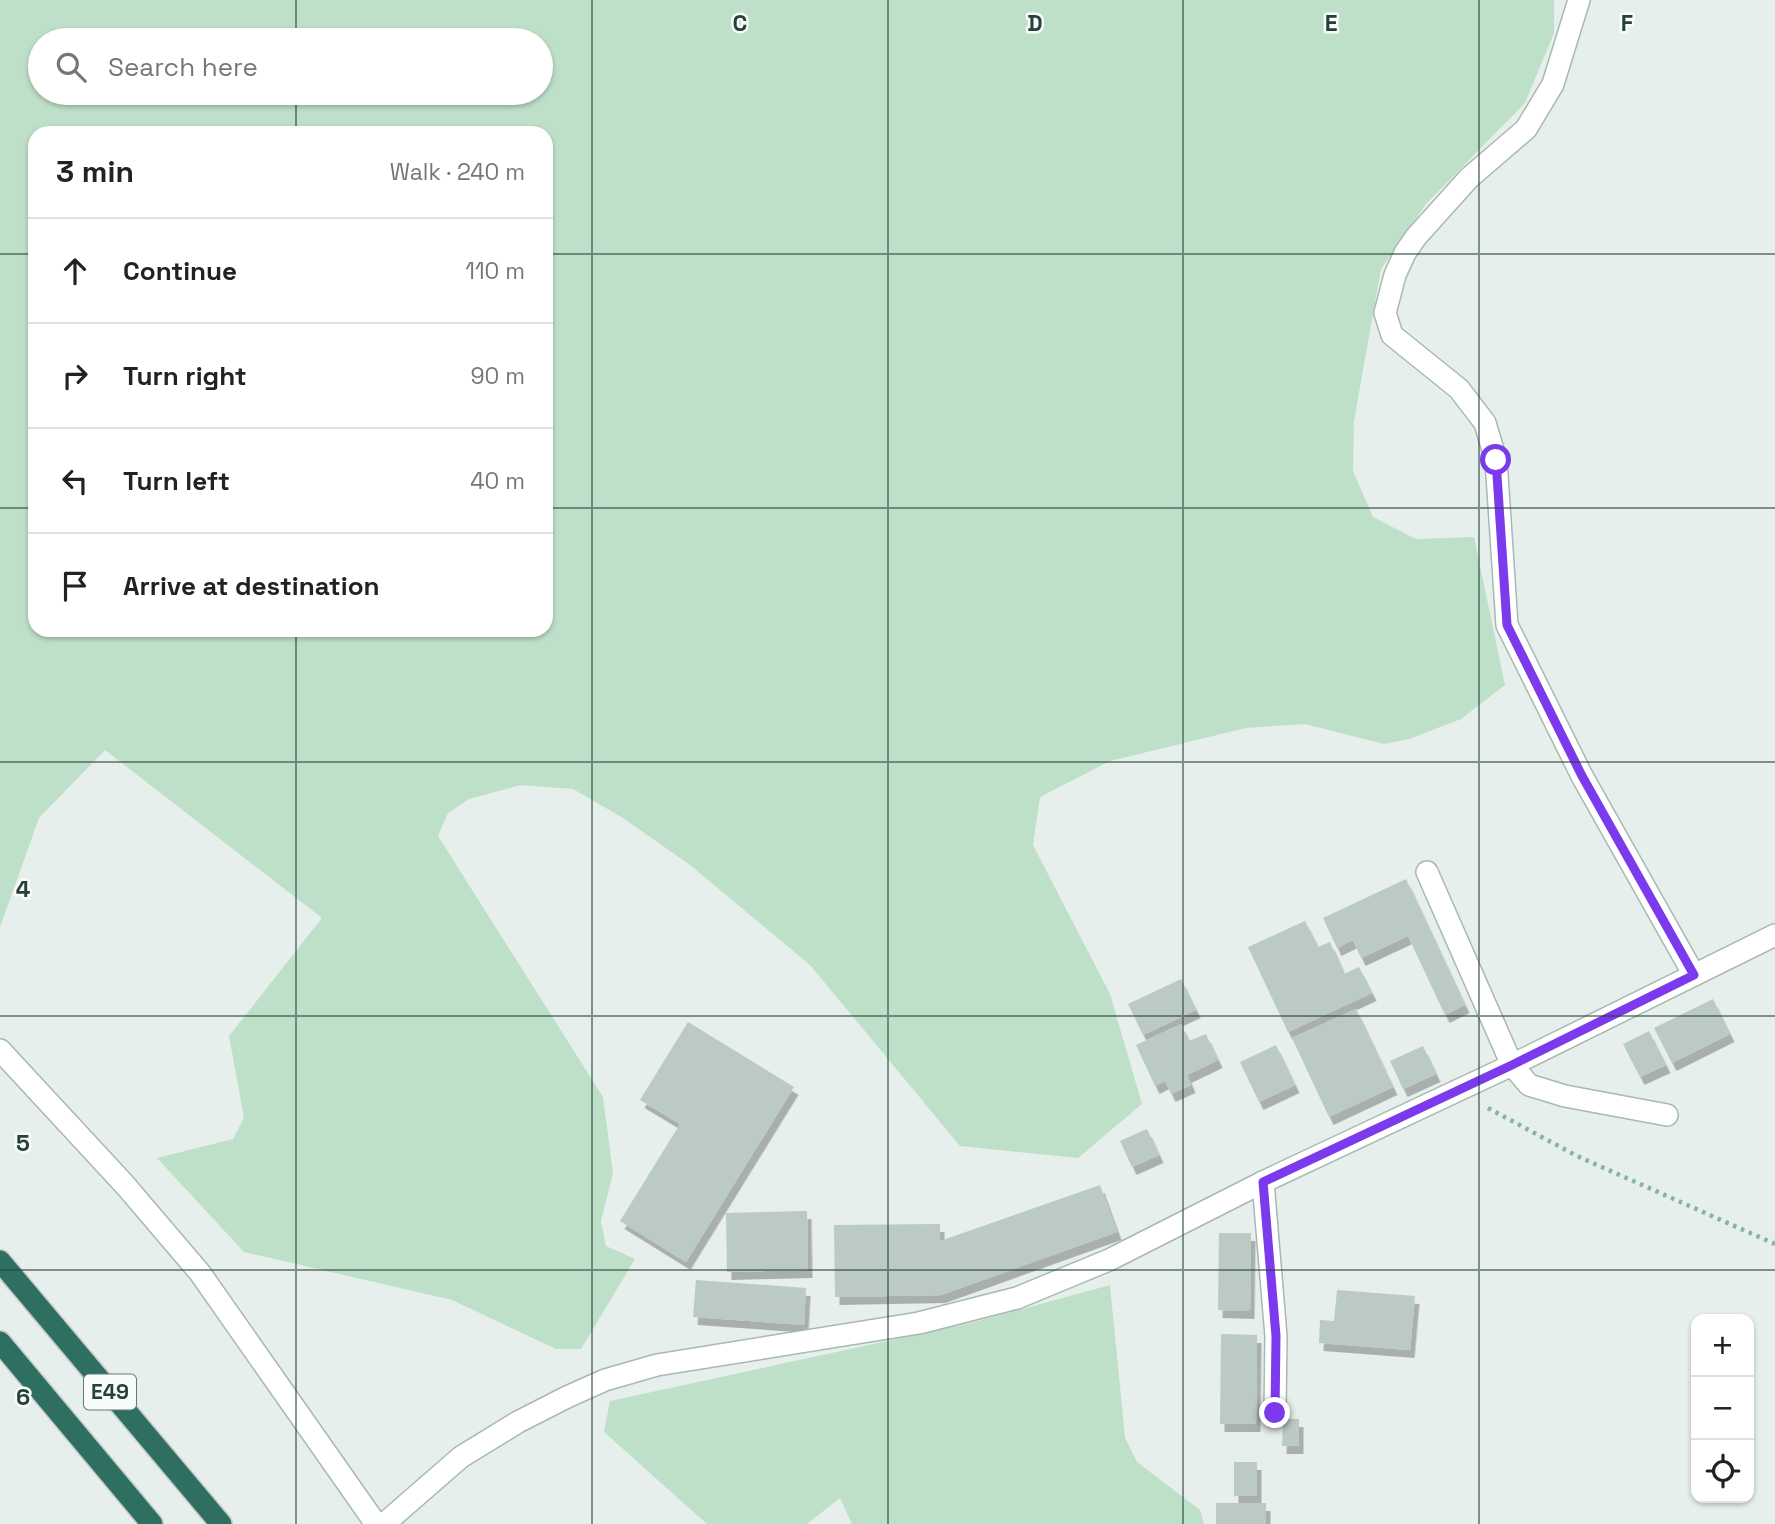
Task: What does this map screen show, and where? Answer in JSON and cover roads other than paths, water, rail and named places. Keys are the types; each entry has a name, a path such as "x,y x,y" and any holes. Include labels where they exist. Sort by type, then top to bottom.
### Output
{"highway":[{"name":"E49","path":"0,1261 221,1524"},
{"name":"E49","path":"0,1342 152,1524"}],"street":[{"path":"1579,0 1553,84 1526,129 1469,178 1416,237 1395,275 1385,313 1392,335 1460,389 1485,424 1496,460 1507,625 1582,776 1694,975"},
{"path":"1427,872 1512,1065 1529,1085 1565,1096 1667,1115"},
{"path":"384,1524 461,1457 518,1422 606,1380 657,1365 919,1322 1017,1298 1109,1260 1263,1182 1512,1065 1775,935"},
{"path":"0,1050 125,1185 200,1273 376,1524"},
{"path":"1263,1182 1276,1336 1275,1413"}]}
